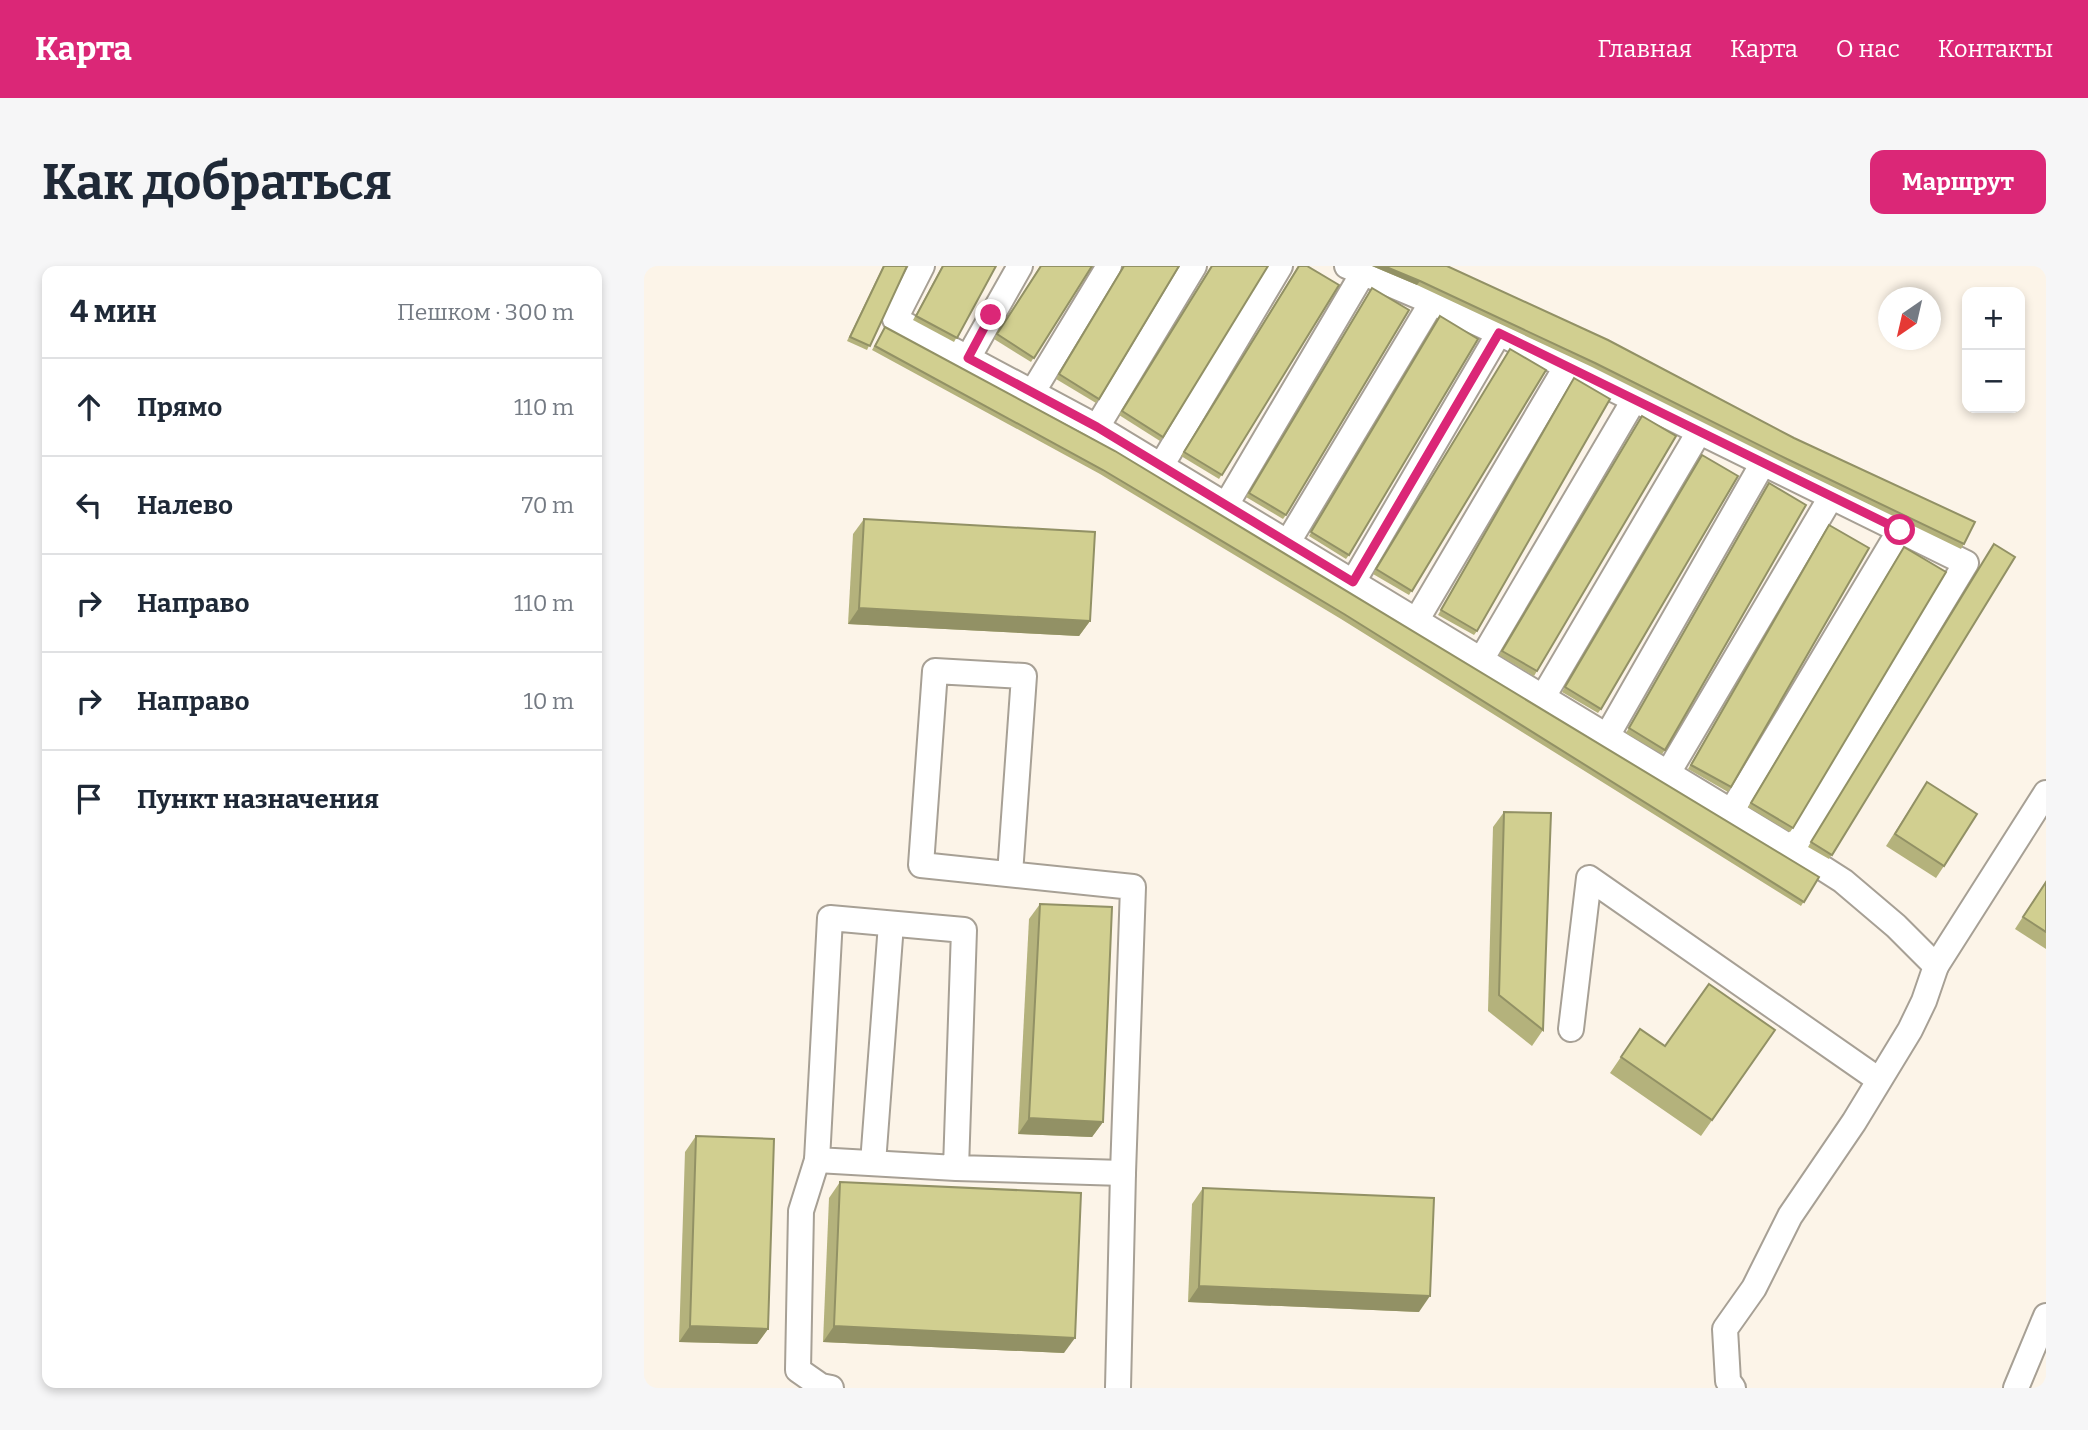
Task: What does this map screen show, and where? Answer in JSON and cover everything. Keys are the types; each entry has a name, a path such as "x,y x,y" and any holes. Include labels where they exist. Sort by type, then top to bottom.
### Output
{"lane":[{"path":"922,266 895,318 1097,427 1793,849 1843,881 1896,926 1936,966"},
{"path":"968,358 1020,266"},
{"path":"1032,393 1109,266"},
{"path":"1097,427 1194,266"},
{"path":"1161,466 1280,266"},
{"path":"1226,505 1355,270 1499,333 1966,563 1793,849"},
{"path":"1288,542 1432,302"},
{"path":"1353,582 1499,333"},
{"path":"1416,621 1566,367"},
{"path":"1481,660 1634,400"},
{"path":"1543,697 1699,432"},
{"path":"1607,736 1763,463"},
{"path":"1668,774 1831,497"},
{"path":"1731,812 1900,530"},
{"path":"1010,874 1024,676 935,671 921,865 1133,887 1118,1388"},
{"path":"1733,1388 1728,1381 1725,1329 1754,1288 1790,1216 1854,1122 1909,1030 1924,1001 1936,966 2046,793"},
{"path":"1571,1029 1589,878 1879,1080"},
{"path":"831,1388 821,1385 798,1370 802,1211 817,1160 830,918 964,930 956,1168"},
{"path":"873,1163 891,924"},
{"path":"817,1160 1123,1173"},
{"path":"2016,1388 2046,1316"}],"building":[{"path":"884,266 907,266 870,346 850,337"},
{"path":"943,266 996,266 957,338 916,316"},
{"path":"1041,266 1092,266 1034,358 997,334"},
{"path":"1124,266 1179,266 1099,399 1059,374"},
{"path":"1212,266 1268,266 1163,437 1122,411"},
{"path":"1299,266 1307,266 1339,285 1222,475 1184,452"},
{"path":"1384,266 1447,266 1608,340 1794,438 1975,522 1964,544 1595,363"},
{"path":"1372,288 1409,310 1286,515 1249,493"},
{"path":"1440,316 1478,339 1349,555 1311,532"},
{"path":"885,327 1115,451 1819,877 1804,902 1344,614 1103,470 875,346"},
{"path":"1510,349 1546,370 1412,591 1376,569"},
{"path":"1574,378 1610,399 1477,631 1441,610"},
{"path":"1642,416 1676,436 1537,671 1502,651"},
{"path":"1702,455 1738,476 1601,709 1565,687"},
{"path":"1769,483 1806,505 1665,750 1629,728"},
{"path":"864,519 1095,532 1090,621 859,608"},
{"path":"1829,525 1869,548 1731,787 1691,765"},
{"path":"1994,544 2015,557 1832,855 1811,842"},
{"path":"1904,547 1946,572 1793,828 1751,803"},
{"path":"1927,782 1977,814 1944,866 1895,834"},
{"path":"1504,812 1551,813 1543,1030 1499,995"},
{"path":"2046,882 2046,932 2023,917"},
{"path":"1040,904 1112,907 1103,1122 1029,1118"},
{"path":"1709,984 1775,1030 1712,1120 1621,1057 1640,1029 1665,1046"},
{"path":"696,1136 774,1139 768,1329 690,1326"},
{"path":"840,1182 1081,1193 1075,1338 834,1326"},
{"path":"1203,1188 1434,1198 1430,1296 1199,1286"}],"route":[{"path":"991,315 968,358 1097,427 1353,582 1499,333 1900,530"}]}
